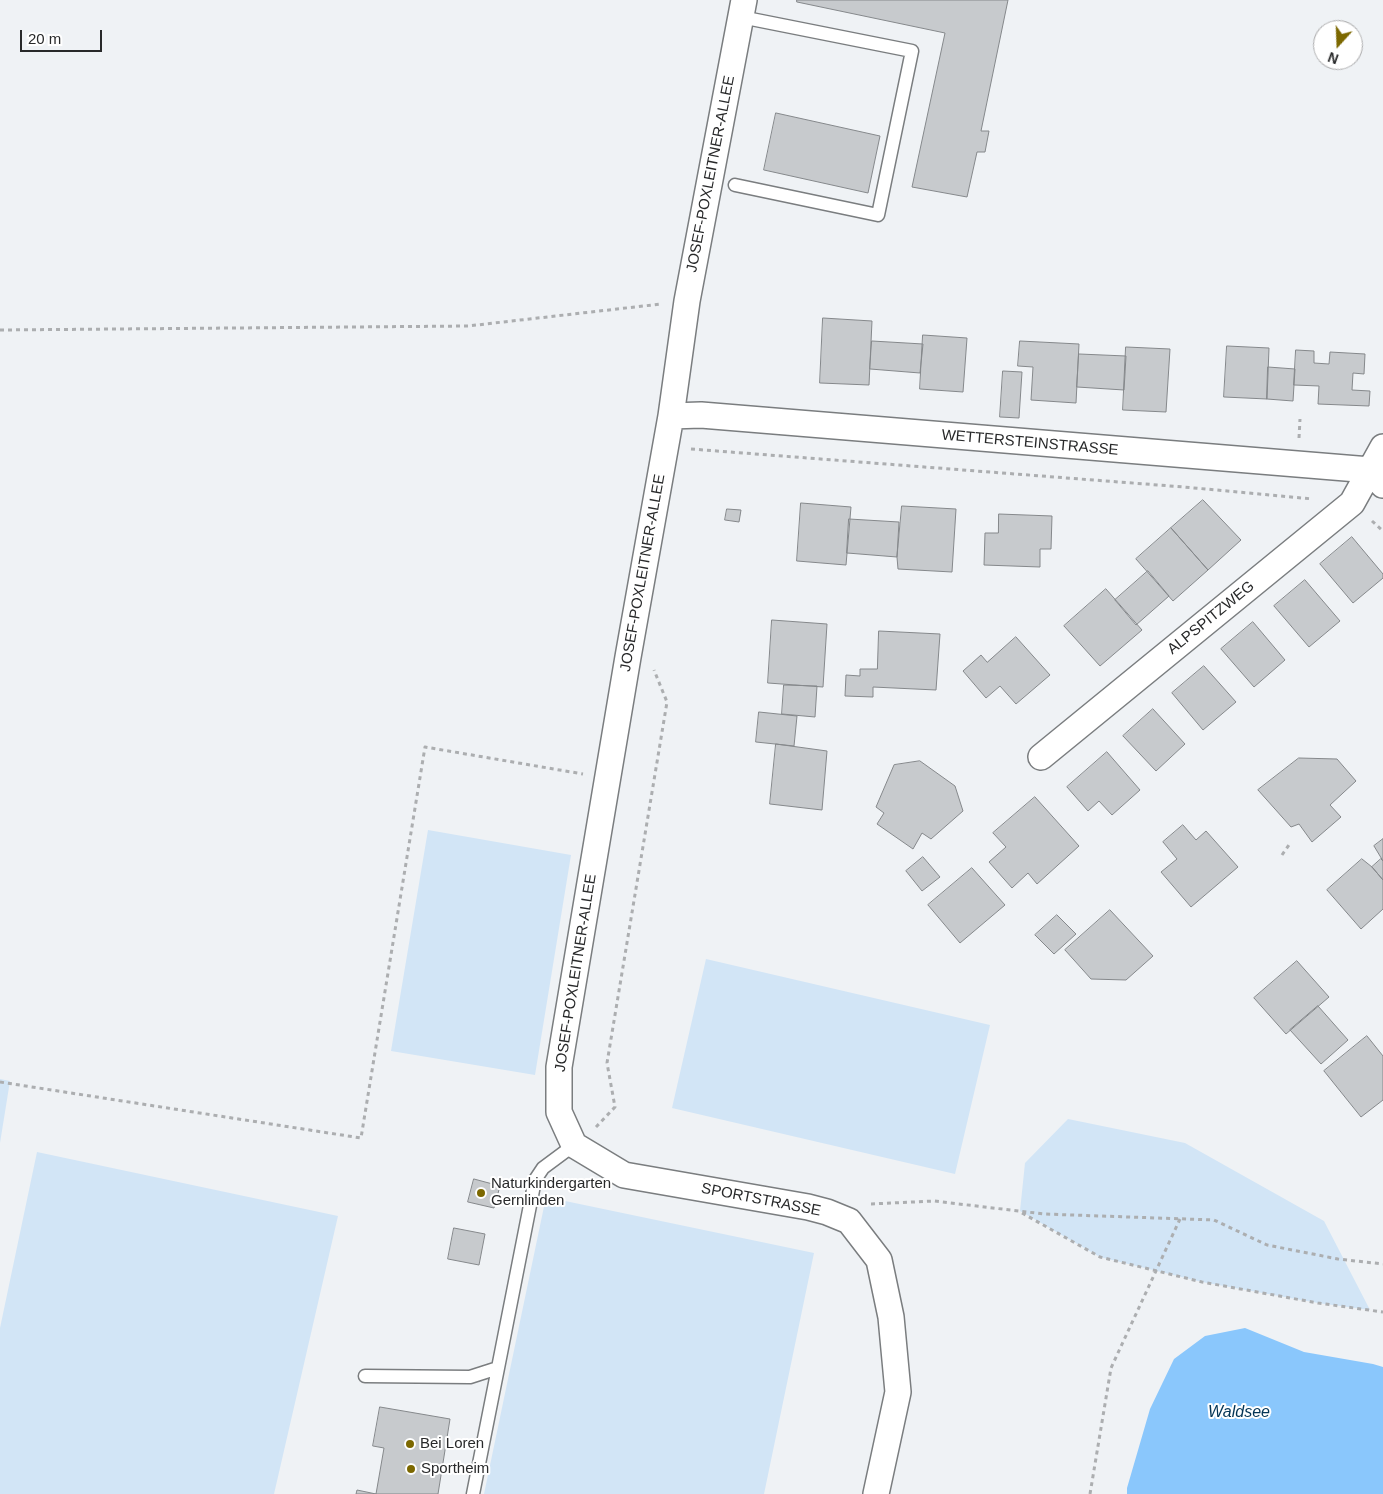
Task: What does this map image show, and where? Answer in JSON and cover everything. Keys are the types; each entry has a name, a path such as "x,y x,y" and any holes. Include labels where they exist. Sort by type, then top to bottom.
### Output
{"street":[{"name":"JOSEF-POXLEITNER-ALLEE","path":"574,1145 559,1112 559,1066 671,416 687,301 742,8"},
{"name":"WETTERSTEINSTRASSE","path":"671,416 700,415 1376,478"},
{"name":"ALPSPITZWEG","path":"1041,757 1352,503 1376,478 1383,447"},
{"name":"SPORTSTRASSE","path":"574,1145 624,1175 808,1207 849,1221"},
{"path":"849,1221 879,1260 891,1317 898,1392 876,1494"}],"lane":[{"path":"735,185 878,215 912,52 742,8"},
{"path":"473,1494 535,1180 543,1168 574,1145"},
{"path":"366,1376 470,1377 498,1368"}],"path":[{"path":"0,330 468,326 687,301"},
{"path":"700,415 688,449 1184,487 1352,503 1383,531"},
{"path":"574,1145 600,1124 616,1107 606,1063 667,702 653,668"},
{"path":"0,1082 361,1138 425,747 608,778"},
{"path":"1282,854 1291,842"},
{"path":"849,1221 868,1204 934,1201 1044,1214 1214,1220 1267,1245 1338,1259 1383,1264"},
{"path":"1020,1211 1100,1256 1202,1282 1289,1298 1383,1312"},
{"path":"1090,1494 1111,1368 1180,1219"}],"shaded area":[{"path":"428,830 571,855 535,1075 391,1051"},
{"path":"706,959 990,1025 955,1174 672,1108"},
{"path":"0,1079 10,1081 0,1143"},
{"path":"1068,1119 1185,1143 1324,1221 1370,1310 1318,1303 1202,1282 1100,1257 1020,1211 1025,1163"},
{"path":"37,1152 338,1216 274,1494 0,1494 0,1328"},
{"path":"546,1197 814,1253 764,1494 484,1494"}],"water":[{"name":"Waldsee","path":"1245,1328 1304,1352 1383,1367 1383,1494 1127,1494 1127,1488 1150,1409 1174,1359 1205,1336"}],"building":[{"path":"797,0 1008,0 981,131 989,131 985,152 977,152 967,197 912,187 945,33 797,2"},
{"path":"776,113 880,136 868,193 764,170"},
{"path":"823,318 872,321 869,385 820,383"},
{"path":"923,335 967,338 963,392 920,389"},
{"path":"872,341 923,344 920,373 870,369"},
{"path":"1020,341 1079,344 1076,403 1031,400 1033,367 1018,366"},
{"path":"1227,346 1269,348 1267,399 1224,397"},
{"path":"1126,347 1170,349 1166,412 1123,410"},
{"path":"1296,350 1314,351 1314,363 1329,364 1330,352 1365,354 1364,374 1353,373 1352,390 1370,391 1369,406 1318,404 1319,386 1294,385"},
{"path":"1079,354 1126,356 1124,390 1077,387"},
{"path":"1268,367 1295,369 1293,401 1267,399"},
{"path":"1003,371 1022,372 1019,418 1000,417"},
{"path":"1203,500 1241,540 1208,570 1171,528"},
{"path":"801,503 851,507 846,565 797,561"},
{"path":"902,506 956,509 952,572 898,569 897,557"},
{"path":"727,509 741,510 739,522 725,520"},
{"path":"999,514 1052,516 1051,549 1040,549 1040,567 984,565 985,533 998,533"},
{"path":"849,519 899,522 897,557 847,553"},
{"path":"1171,528 1208,570 1173,601 1136,559"},
{"path":"1352,537 1383,574 1383,578 1353,603 1320,564"},
{"path":"1148,571 1169,596 1136,625 1115,600"},
{"path":"1305,580 1340,621 1309,647 1274,606"},
{"path":"1106,589 1142,630 1100,666 1064,626"},
{"path":"772,620 827,624 823,687 768,683"},
{"path":"1253,622 1285,660 1254,687 1221,649"},
{"path":"879,631 940,634 936,690 873,687 873,697 845,696 846,675 860,676 860,669 877,669"},
{"path":"1016,637 1050,675 1016,704 1000,686 986,698 963,671 981,655 987,662"},
{"path":"1204,666 1236,702 1203,730 1172,693"},
{"path":"784,685 817,686 815,717 782,714"},
{"path":"1153,709 1185,744 1156,771 1123,736"},
{"path":"759,712 797,716 794,746 756,742"},
{"path":"776,744 827,751 822,810 770,804"},
{"path":"1107,752 1140,790 1112,815 1099,801 1088,811 1067,787"},
{"path":"1299,758 1337,759 1356,781 1330,805 1341,817 1312,842 1299,824 1291,827 1258,790"},
{"path":"920,761 955,786 963,811 931,839 922,833 913,849 877,824 884,813 876,807 894,765"},
{"path":"1035,797 1079,846 1037,884 1028,873 1012,888 989,862 1006,847 993,833"},
{"path":"1183,825 1196,840 1206,831 1238,867 1191,907 1161,872 1177,859 1163,842"},
{"path":"1383,839 1383,861 1374,846"},
{"path":"923,857 940,877 922,891 906,871"},
{"path":"1362,859 1383,880 1383,909 1361,929 1327,890"},
{"path":"1381,859 1383,861 1383,880 1372,867"},
{"path":"972,868 1005,905 960,943 928,905"},
{"path":"1110,910 1153,956 1126,980 1091,979 1065,950"},
{"path":"1057,915 1076,934 1054,954 1035,935"},
{"path":"1297,961 1329,997 1286,1034 1254,998"},
{"path":"1318,1006 1348,1040 1321,1064 1290,1030"},
{"path":"1367,1036 1383,1056 1383,1100 1361,1117 1324,1071"},
{"path":"474,1179 500,1186 494,1208 468,1202"},
{"path":"454,1228 485,1234 479,1265 448,1259"},
{"name":"Sportheim","path":"380,1407 450,1419 438,1494 376,1494 384,1448 373,1446"},
{"path":"357,1490 376,1494 356,1494"}],"place":[{"name":"Naturkindergarten Gernlinden","path":"481,1193"},
{"name":"Bei Loren","path":"410,1444"},
{"name":"Sportheim","path":"411,1469"}]}
